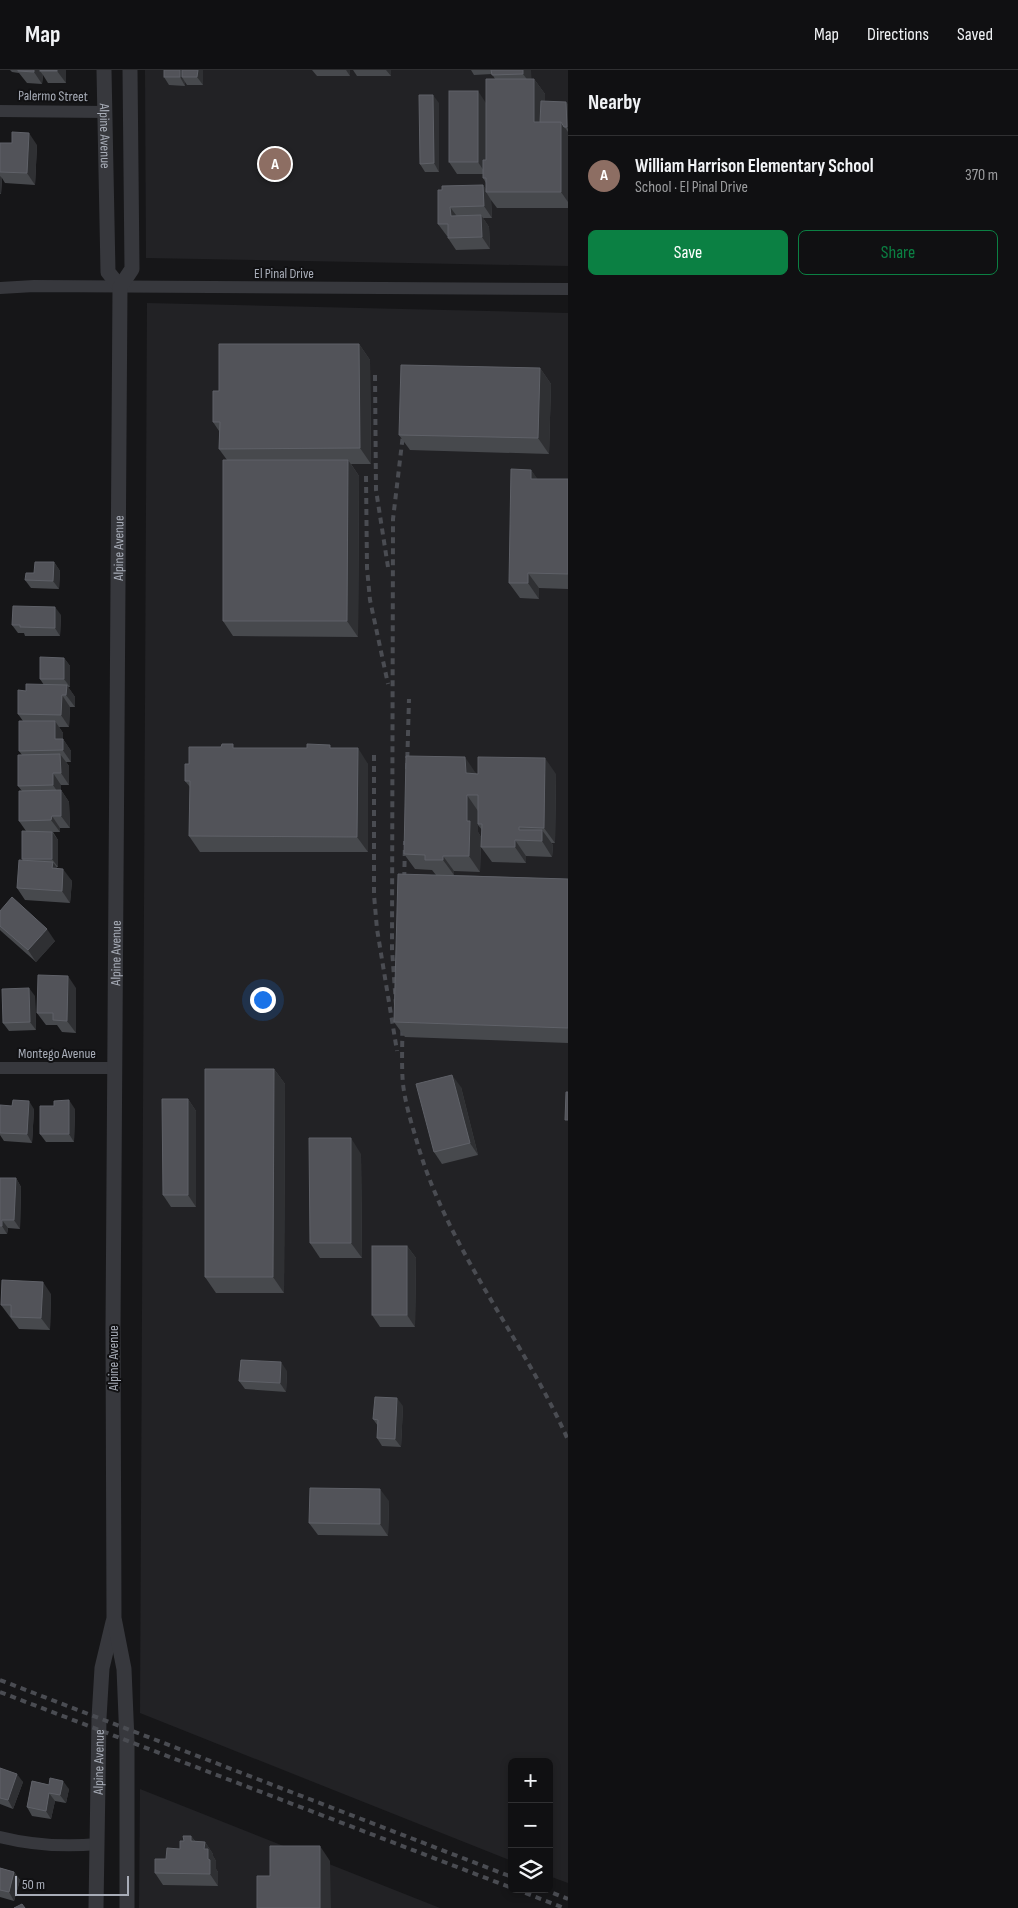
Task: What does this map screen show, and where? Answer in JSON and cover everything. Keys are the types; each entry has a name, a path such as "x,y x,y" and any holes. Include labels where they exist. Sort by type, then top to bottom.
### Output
{"street":[{"name":"Alpine Avenue","path":"104,70 108,272 120,287"},
{"name":"Alpine Avenue","path":"127,1908 127,1741 124,1668 114,1618 113,1319 120,287 132,269 130,70"},
{"name":"Palermo Street","path":"0,110 106,112"},
{"name":"El Pinal Drive","path":"0,288 34,286 568,289"},
{"name":"Montego Avenue","path":"0,1068 114,1068"},
{"name":"Alpine Avenue","path":"96,1908 99,1718 102,1668 114,1618"},
{"path":"0,1837 18,1842 71,1847 98,1844"}],"shaded area":[{"path":"145,70 568,70 568,266 146,258"},
{"path":"147,303 568,313 568,1883 553,1877 553,1758 508,1758 508,1859 140,1713"},
{"path":"140,1789 440,1908 139,1908"}],"building":[{"path":"34,70 34,72 18,71"},
{"path":"57,70 57,71 40,71"},
{"path":"164,70 180,70 180,77 164,77"},
{"path":"182,70 198,70 197,77 182,77"},
{"path":"491,70 523,70 523,74 492,75"},
{"path":"486,79 534,79 534,122 561,122 561,192 486,192 486,178 483,178 483,160 486,160"},
{"path":"449,91 478,91 478,162 449,162"},
{"path":"419,95 433,95 434,163 420,164"},
{"path":"541,101 566,102 567,127 564,127 561,122 540,122"},
{"path":"12,132 29,133 27,173 0,172 0,143 12,143"},
{"path":"483,185 484,206 450,207 451,216 481,215 482,237 448,238 448,224 438,224 438,190 442,190 442,186"},
{"path":"219,344 359,344 360,448 219,449 220,422 213,422 213,391 219,391"},
{"path":"401,365 540,368 538,438 399,435"},
{"path":"223,460 348,460 347,621 223,621"},
{"path":"511,469 531,470 531,479 568,479 568,574 528,573 528,583 509,583"},
{"path":"35,562 54,562 53,581 25,580 26,573 34,573"},
{"path":"13,606 55,607 55,628 12,625"},
{"path":"40,657 64,658 64,679 40,679"},
{"path":"26,684 67,685 66,695 62,695 61,715 18,714 18,690 26,691"},
{"path":"19,721 55,721 55,739 63,739 63,750 19,751"},
{"path":"222,744 233,744 233,748 307,748 307,744 330,745 330,748 358,748 357,837 189,836 190,781 185,781 185,764 189,764 189,747 221,747"},
{"path":"60,754 61,773 53,773 53,785 18,786 18,755"},
{"path":"406,756 465,757 466,773 478,774 478,757 545,758 544,828 519,827 519,830 542,830 542,841 515,840 515,847 481,847 482,824 478,824 478,795 467,795 467,821 470,821 469,856 443,856 443,860 425,860 425,855 404,854"},
{"path":"61,790 61,816 52,816 51,820 19,821 19,791"},
{"path":"22,831 52,832 52,859 22,859"},
{"path":"19,860 53,862 52,868 63,869 62,891 17,888"},
{"path":"398,874 568,879 568,1028 394,1022"},
{"path":"12,897 47,929 28,950 0,926 0,911"},
{"path":"38,975 68,976 67,1021 53,1020 53,1013 37,1013"},
{"path":"29,988 30,1022 3,1023 2,989"},
{"path":"205,1069 274,1069 273,1277 205,1277"},
{"path":"452,1075 470,1143 434,1152 416,1084"},
{"path":"566,1092 568,1092 568,1120 565,1120"},
{"path":"162,1099 188,1099 188,1195 163,1195"},
{"path":"13,1100 29,1101 27,1134 0,1133 0,1105 12,1106"},
{"path":"69,1100 69,1134 40,1134 40,1106 54,1106 54,1101"},
{"path":"309,1138 351,1138 351,1243 310,1243"},
{"path":"0,1178 16,1178 14,1220 2,1220 2,1226 0,1226"},
{"path":"372,1246 407,1246 407,1315 372,1315"},
{"path":"2,1280 43,1282 41,1318 11,1317 11,1305 1,1305"},
{"path":"241,1360 281,1362 280,1383 239,1381"},
{"path":"375,1397 397,1398 395,1439 377,1438 378,1420 373,1419"},
{"path":"310,1488 380,1489 380,1524 309,1523"},
{"path":"0,1768 17,1774 8,1800 0,1798"},
{"path":"50,1778 63,1781 60,1795 49,1793 46,1811 27,1807 32,1781 49,1785"},
{"path":"183,1836 191,1836 191,1841 205,1842 204,1849 208,1849 208,1859 210,1860 210,1874 155,1873 155,1859 166,1859 167,1848 180,1849 180,1841 184,1841"},
{"path":"270,1846 320,1846 320,1908 257,1908 257,1876 270,1876"},
{"path":"0,1868 14,1872 9,1892 0,1890"},
{"path":"22,1904 25,1908 14,1908"}],"railway":[{"path":"375,375 376,490 388,567"},
{"path":"396,1005 392,949 393,519 404,426"},
{"path":"366,476 367,568 370,600 388,684"},
{"path":"407,769 409,699"},
{"path":"374,755 374,895 377,929 397,1051"},
{"path":"404,889 405,841"},
{"path":"402,1019 402,1068 406,1103 428,1176 464,1253 529,1364 568,1440"},
{"path":"0,1680 508,1875"},
{"path":"0,1692 508,1886"},
{"path":"525,1893 564,1908"},
{"path":"553,1893 568,1899"}],"place":[{"name":"William Harrison Elementary School","path":"275,164"}]}
